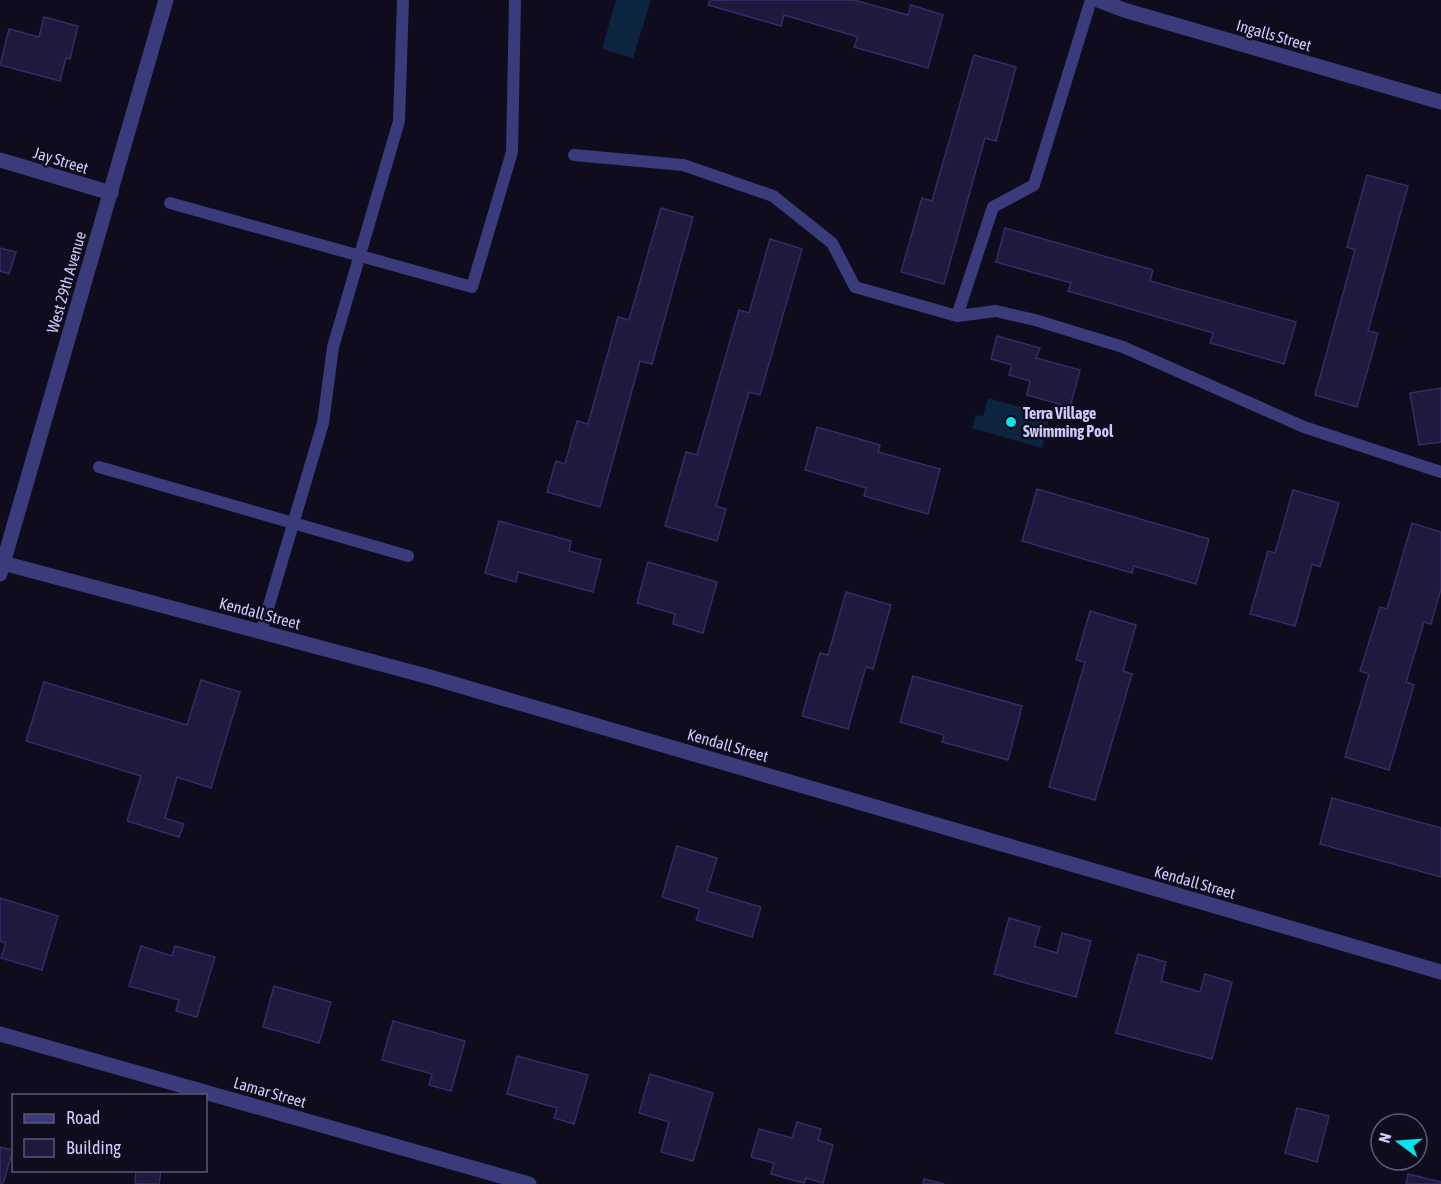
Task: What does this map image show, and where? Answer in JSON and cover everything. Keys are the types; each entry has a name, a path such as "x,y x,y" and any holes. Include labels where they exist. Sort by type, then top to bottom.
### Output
{"street":[{"name":"West 29th Avenue","path":"2,568 5,540 111,194 166,0"},
{"name":"Ingalls Street","path":"1098,0 1124,10 1441,102"},
{"name":"Jay Street","path":"0,160 111,194"},
{"name":"Kendall Street","path":"2,568 261,632 430,677 1441,972"},
{"name":"Lamar Street","path":"0,1034 530,1184"}],"lane":[{"path":"261,632 323,423 333,347 399,121 403,0"},
{"path":"170,203 472,287 512,152 515,0"},
{"path":"957,316 993,207 1034,185 1091,0"},
{"path":"574,155 683,165 773,196 832,243 855,287 957,316 996,311 1035,320 1123,347 1304,427 1441,472"},
{"path":"99,467 408,556"}],"water":[{"path":"616,0 651,0 633,58 602,49"},
{"name":"Terra Village Swimming Pool","path":"988,398 1050,415 1042,448 972,428 976,415 983,416"}],"building":[{"path":"710,0 854,0 908,15 911,5 943,15 928,68 854,47 858,37 784,15 781,26 708,5"},
{"path":"44,17 78,26 70,59 66,58 60,81 0,65 9,29 39,37"},
{"path":"974,55 1016,67 996,141 985,138 944,284 901,272 922,198 932,201"},
{"path":"1367,175 1408,186 1368,331 1378,333 1357,407 1315,395 1355,250 1347,247"},
{"path":"661,208 693,217 652,364 640,361 600,507 547,492 556,461 565,464 577,421 588,424 618,317 629,320"},
{"path":"1005,228 1153,270 1150,281 1296,322 1284,364 1210,343 1213,333 1068,291 1071,283 996,262"},
{"path":"770,239 802,249 760,395 749,392 716,506 726,509 717,541 665,526 686,452 697,455 739,310 749,313"},
{"path":"0,248 16,252 9,274 0,271"},
{"path":"997,336 1040,348 1036,358 1080,370 1070,407 1027,395 1030,381 1009,375 1012,365 991,359"},
{"path":"1441,388 1441,442 1419,445 1410,393"},
{"path":"817,427 880,445 878,452 940,469 928,514 864,496 866,488 805,470"},
{"path":"1037,489 1209,539 1196,584 1134,566 1132,573 1022,541"},
{"path":"1293,490 1339,503 1320,567 1312,564 1295,626 1250,614 1268,551 1275,553"},
{"path":"499,521 571,541 569,551 601,560 593,592 518,572 516,582 485,573"},
{"path":"1412,523 1441,532 1441,589 1431,624 1424,622 1406,682 1414,685 1389,770 1345,757 1369,674 1360,671 1380,607 1387,609"},
{"path":"648,562 717,582 703,633 673,624 675,614 637,603"},
{"path":"846,592 891,605 873,669 866,667 848,729 802,716 820,653 828,655"},
{"path":"1090,611 1136,625 1123,671 1132,674 1095,800 1049,787 1085,662 1076,660"},
{"path":"913,676 1022,706 1008,760 942,742 944,735 900,722"},
{"path":"201,680 240,692 211,788 177,777 165,818 184,824 179,837 127,821 141,776 26,741 44,682 187,725"},
{"path":"1332,798 1441,828 1441,877 1320,844"},
{"path":"677,846 717,858 707,891 761,907 752,937 696,920 700,909 662,897"},
{"path":"0,898 58,916 42,970 1,958 6,943 0,941"},
{"path":"1009,918 1040,927 1034,946 1057,953 1062,933 1091,941 1076,997 994,974"},
{"path":"141,946 172,956 175,946 215,957 197,1017 176,1011 179,1000 129,986"},
{"path":"1138,954 1166,962 1161,981 1200,992 1205,974 1232,982 1212,1059 1116,1033"},
{"path":"274,986 331,1002 319,1043 263,1027"},
{"path":"393,1021 465,1041 451,1091 429,1085 432,1074 382,1060"},
{"path":"517,1056 588,1075 574,1124 554,1118 557,1108 507,1094"},
{"path":"650,1074 713,1093 693,1161 661,1152 669,1122 639,1113"},
{"path":"1297,1108 1329,1116 1317,1162 1285,1153"},
{"path":"797,1122 821,1129 818,1140 833,1145 823,1183 806,1178 804,1183 771,1174 774,1163 751,1157 759,1129 792,1138"},
{"path":"0,1147 12,1150 12,1153 3,1184 0,1184"},
{"path":"136,1172 161,1172 159,1184 135,1184"},
{"path":"1408,1174 1441,1182 1441,1184 1406,1184"},
{"path":"924,1179 944,1184 923,1184"}],"place":[{"name":"Terra Village Swimming Pool","path":"1011,422"}]}
